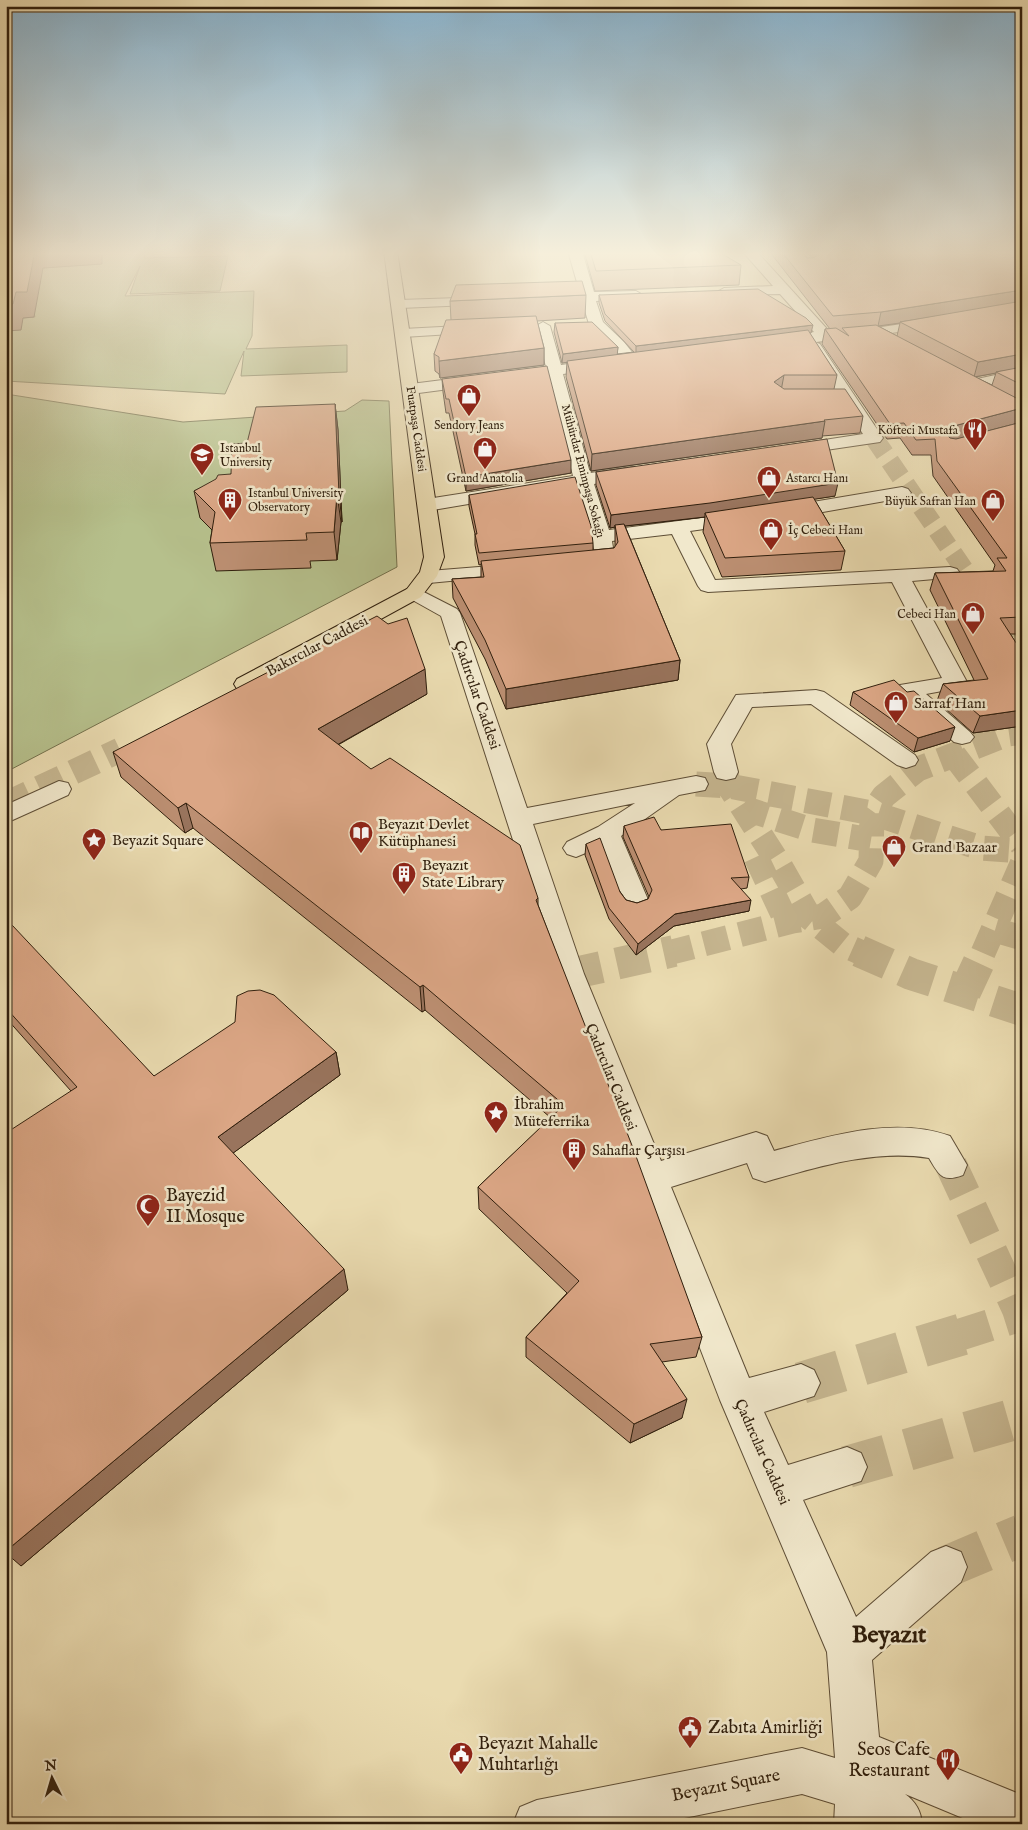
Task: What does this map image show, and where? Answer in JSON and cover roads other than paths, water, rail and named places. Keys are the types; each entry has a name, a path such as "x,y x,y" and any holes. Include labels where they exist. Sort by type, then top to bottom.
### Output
{"main road":[{"name":"Fuatpaşa Caddesi","path":"403,336 434,558 421,585"},
{"name":"Bakırcılar Caddesi","path":"223,696 421,585"}],"street":[{"name":"Mühürdar Eminpaşa Sokağı","path":"553,336 556,370 583,479 602,537 605,561 567,565"},
{"path":"610,336 631,361"},
{"path":"816,341 820,336"},
{"path":"763,345 892,336"},
{"path":"777,452 874,438 816,341"},
{"path":"411,389 650,358"},
{"path":"974,384 1022,374"},
{"path":"960,376 997,397"},
{"path":"830,398 849,398"},
{"path":"427,505 583,479 651,470"},
{"path":"602,537 679,528 902,494"},
{"path":"679,528 708,586 950,573"},
{"path":"421,585 538,568"},
{"path":"900,576 956,682 908,690 962,737"},
{"name":"Çadırcılar Caddesi","path":"421,585 450,614 570,974 739,1400 849,1651 858,1788"},
{"path":"726,772 719,744 744,700 816,696 906,760"},
{"path":"519,818 687,786 607,833 576,848"},
{"path":"6,815 59,789"},
{"path":"607,833 635,902"},
{"path":"651,1179 756,1146 765,1168 837,1148 920,1141 939,1146 951,1165"},
{"path":"739,1400 802,1384"},
{"path":"778,1488 847,1467"},
{"path":"849,1651 946,1567"},
{"name":"Beyazıt Square","path":"537,1824 802,1771 858,1788 898,1817 898,1824"},
{"path":"858,1788 1022,1818"}],"tunnel":[{"path":"874,438 1022,654"},
{"path":"954,755 1008,734 1022,732"},
{"path":"6,804 120,750"},
{"path":"872,813 884,796 918,769 954,755"},
{"path":"954,755 1022,845"},
{"path":"726,772 729,786"},
{"path":"696,784 729,786"},
{"path":"729,786 872,813"},
{"path":"729,786 743,808"},
{"path":"743,808 812,830 871,840"},
{"path":"743,808 779,864 810,918"},
{"path":"810,918 823,916 850,897 871,861 872,813"},
{"path":"872,813 981,848 1022,851"},
{"path":"756,857 787,923"},
{"path":"983,953 1022,864"},
{"path":"787,923 810,918"},
{"path":"810,918 842,944 862,953"},
{"path":"668,953 787,923"},
{"path":"995,930 1022,938"},
{"path":"570,974 674,951"},
{"path":"859,951 911,974 965,992"},
{"path":"965,992 984,951"},
{"path":"965,992 1022,1010"},
{"path":"951,1165 1021,1315"},
{"path":"959,1335 1021,1315"},
{"path":"801,1383 963,1334"},
{"path":"847,1467 1022,1417"},
{"path":"946,1567 1022,1535"}],"place":[{"name":"Sendory Jeans","path":"469,417"},
{"name":"Köfteci Mustafa","path":"975,451"},
{"name":"Grand Anatolia","path":"485,470"},
{"name":"Istanbul University","path":"202,476"},
{"name":"Astarcı Hanı","path":"769,499"},
{"name":"Istanbul University Observatory","path":"230,521"},
{"name":"Büyük Safran Han","path":"993,522"},
{"name":"İç Cebeci Hanı","path":"771,551"},
{"name":"Cebeci Han","path":"973,635"},
{"name":"Sarraf Hanı","path":"896,724"},
{"name":"Beyazıt Devlet Kütüphanesi","path":"361,854"},
{"name":"Beyazit Square","path":"94,861"},
{"name":"Grand Bazaar","path":"894,868"},
{"name":"Beyazıt State Library","path":"404,895"},
{"name":"İbrahim Müteferrika","path":"496,1134"},
{"name":"Sahaflar Çarşısı","path":"574,1171"},
{"name":"Bayezid II Mosque","path":"148,1227"},
{"name":"Zabıta Amirliği","path":"690,1749"},
{"name":"Beyazıt Mahalle Muhtarlığı","path":"461,1775"},
{"name":"Seos Cafe Restaurant","path":"948,1781"}],"district":[{"name":"Beyazıt","path":"889,1635"}]}
